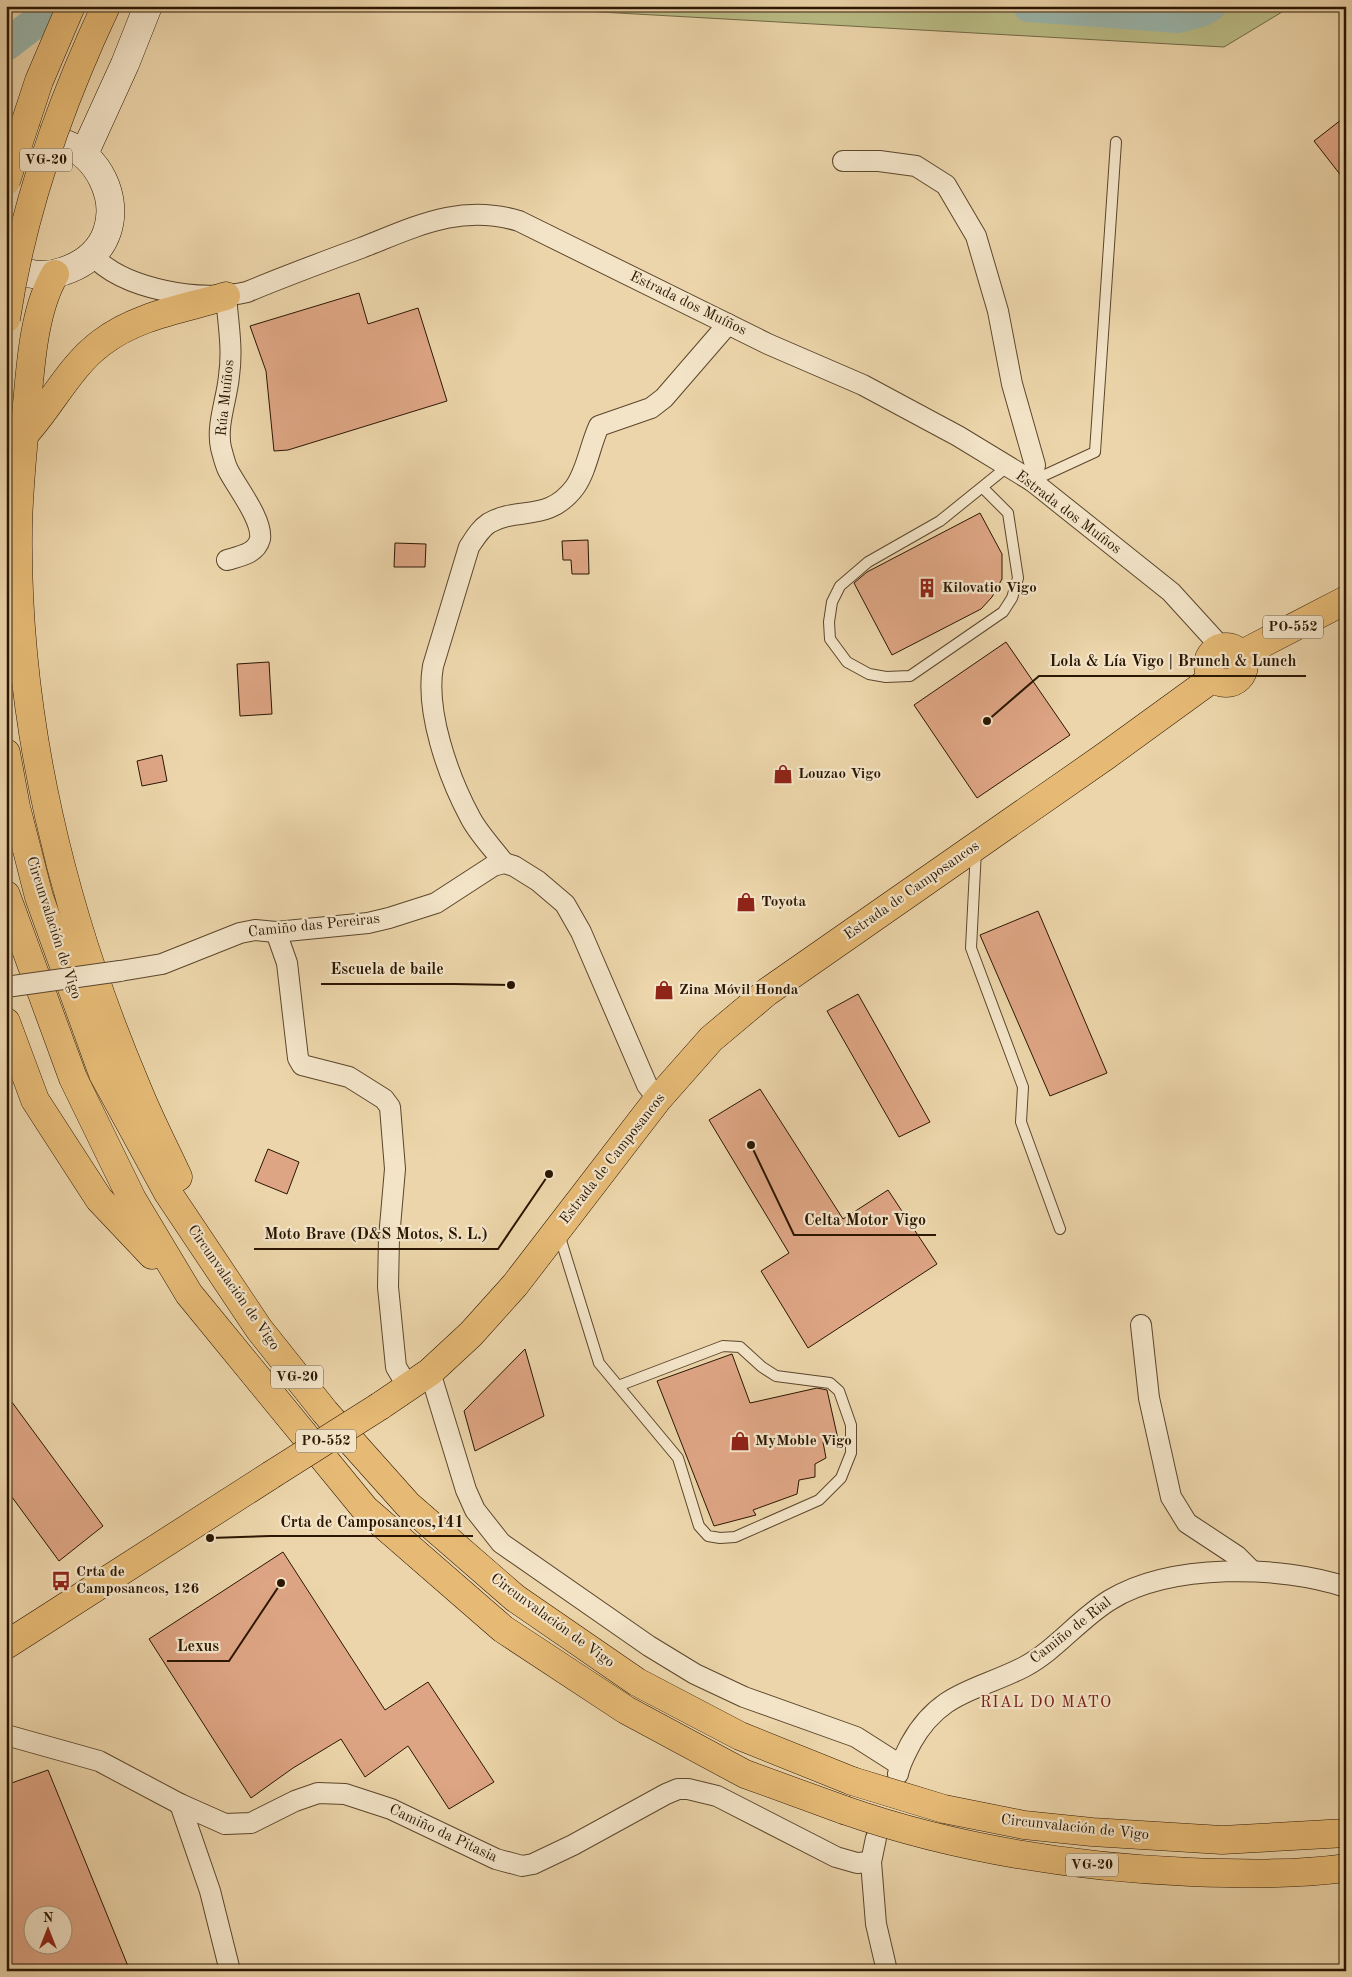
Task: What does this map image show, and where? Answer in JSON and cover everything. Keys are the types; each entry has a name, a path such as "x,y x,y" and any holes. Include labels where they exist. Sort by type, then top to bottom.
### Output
{"main road":[{"name":"VG-20","path":"6,181 39,81 71,6"},
{"name":"VG-20","path":"6,319 24,235 54,134 90,40 106,6"},
{"path":"84,154 126,64 148,6"},
{"path":"6,152 28,142 43,141 58,142 84,154 103,176 111,203 107,231 92,255 74,268 55,274 26,273 6,264"},
{"path":"55,274 48,285 31,365 18,530 23,652 34,738 54,836 88,959 136,1087 184,1189 253,1302 259,1330"},
{"path":"24,435 78,366 100,343 126,327 152,316 226,296"},
{"name":"Estrada de Camposancos","path":"10,1644 430,1372 490,1313 558,1230 658,1099 710,1040 767,992 1213,678 1208,668 1210,658 1231,652 1346,600"},
{"name":"Circunvalación de Vigo","path":"6,753 16,807 39,897 103,1074 168,1193 259,1330 326,1412 408,1505 515,1598 637,1682 740,1736 852,1780 944,1809 1043,1827 1222,1840 1346,1832"},
{"name":"Circunvalación de Vigo","path":"6,894 73,1078 132,1199 188,1294 365,1509 503,1629 626,1710 736,1769 900,1829 965,1845 1118,1869 1217,1873 1310,1873 1346,1868"},
{"path":"6,1022 35,1100 99,1199 188,1294"}],"street":[{"path":"843,161 879,161 916,166 946,185 976,236 998,310 1012,384 1035,464 1032,481"},
{"name":"Estrada dos Muíños","path":"92,255 100,265 117,275 140,283 175,292 226,296 247,292 428,222 460,215 482,214 500,215 519,221 728,324 863,385 958,436 1032,481 1171,592 1231,652"},
{"name":"Rúa Muíños","path":"226,296 231,351 222,416 221,445 227,468 258,525 260,538 255,548 248,554 227,560"},
{"path":"658,1099 648,1085 581,932 565,904 538,881 514,866 504,863 470,818 456,787 431,703 430,684 433,666 470,547 479,531 490,523 543,512 557,504 575,486 599,426 651,408 664,398 728,324"},
{"name":"Camiño das Pereiras","path":"6,987 162,964 240,933 255,930 276,932 368,923 436,903 493,866 504,863"},
{"path":"276,932 287,963 298,1058 302,1065 349,1077 384,1099 390,1107 395,1169 388,1238 388,1287 396,1367 408,1387"},
{"path":"1141,1325 1149,1398 1172,1497 1187,1523 1237,1556 1251,1570"},
{"name":"Camiño de Rial","path":"430,1372 466,1490 475,1510 501,1543 649,1646 694,1674 744,1698 856,1737 899,1769 923,1724 940,1706 963,1692 1025,1666 1098,1608 1121,1593 1175,1578 1251,1570 1291,1573 1346,1587"},
{"name":"Camiño da Pitasia","path":"6,1735 99,1761 180,1804 225,1824 251,1823 295,1801 318,1793 346,1794 391,1809 496,1859 522,1866 533,1864 573,1845 666,1794 678,1789 688,1789 717,1796 836,1857 857,1863 871,1862"},
{"path":"180,1804 210,1891 230,1971"},
{"path":"876,1838 871,1862 876,1924 887,1971"}],"lane":[{"path":"1032,481 1095,452 1116,142"},
{"path":"983,488 1008,513 1018,578 1012,598 1003,612 910,676 886,677 869,674 847,662 830,639 829,622 832,602 840,586 868,562 940,521 1007,467"},
{"path":"976,846 971,948 1023,1087 1021,1122 1060,1229"},
{"path":"558,1230 599,1364 678,1458 699,1526 708,1536 720,1538 735,1537 819,1500 841,1478 851,1453 851,1425 839,1391 830,1383 776,1376 762,1367 740,1347 723,1346 618,1386"}],"green space":[{"path":"493,6 1292,6 1224,47"}],"building":[{"path":"1346,116 1346,182 1314,141"},
{"path":"359,293 368,324 418,308 447,401 288,450 274,451 266,371 250,326"},
{"name":"Kilovatio Vigo","path":"980,513 1002,554 1002,579 992,597 981,609 892,655 854,583 867,572"},
{"path":"588,540 589,574 572,574 571,560 563,560 562,541"},
{"path":"395,543 426,544 425,567 394,567"},
{"path":"1006,642 1070,735 977,798 914,705"},
{"path":"269,662 272,714 240,716 237,664"},
{"path":"162,755 167,781 142,786 137,761"},
{"path":"1038,911 1107,1073 1050,1096 980,935"},
{"path":"858,994 930,1122 899,1137 827,1011"},
{"path":"760,1089 843,1219 888,1190 937,1264 808,1348 761,1271 789,1253 709,1120"},
{"path":"268,1149 299,1162 287,1194 255,1181"},
{"path":"525,1349 544,1416 475,1451 464,1411"},
{"path":"732,1354 750,1403 817,1388 827,1390 838,1439 823,1442 826,1458 815,1464 815,1477 799,1480 797,1494 753,1510 756,1515 714,1526 657,1381"},
{"path":"6,1394 103,1526 59,1561 6,1489"},
{"path":"283,1552 385,1710 428,1682 494,1782 449,1809 408,1746 365,1777 341,1739 293,1768 251,1798 149,1639"},
{"path":"48,1770 130,1971 6,1971 6,1785"}],"waterway":[{"path":"6,45 57,6"},
{"path":"1029,6 1178,17 1201,11 1210,6"}],"place":[{"name":"Kilovatio Vigo","path":"927,588"},
{"name":"Lola & Lía Vigo | Brunch & Lunch","path":"987,721"},
{"name":"Louzao Vigo","path":"783,774"},
{"name":"Toyota","path":"746,902"},
{"name":"Escuela de baile","path":"511,985"},
{"name":"Zina Móvil Honda","path":"664,990"},
{"name":"Celta Motor Vigo","path":"751,1145"},
{"name":"Moto Brave (D&S Motos, S. L.)","path":"549,1174"},
{"name":"MyMoble Vigo","path":"740,1441"},
{"name":"Crta de Camposancos,141","path":"210,1538"},
{"name":"Crta de Camposancos, 126","path":"61,1581"},
{"name":"Lexus","path":"281,1583"}],"district":[{"name":"RIAL DO MATO","path":"1046,1703"}]}
